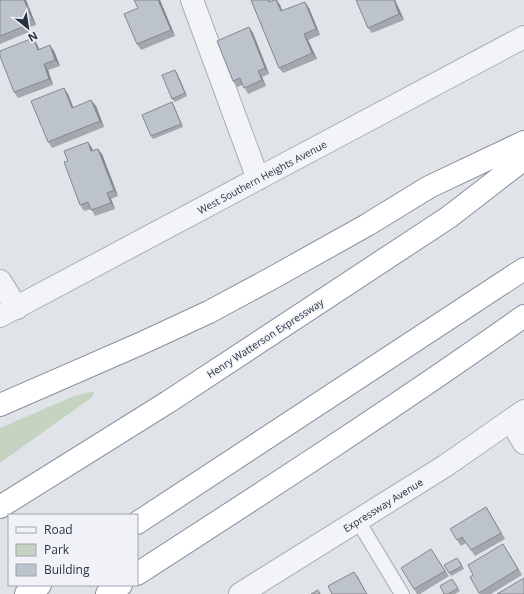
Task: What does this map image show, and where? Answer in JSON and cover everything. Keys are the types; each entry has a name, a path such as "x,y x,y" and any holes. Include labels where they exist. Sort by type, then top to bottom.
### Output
{"highway":[{"path":"0,405 209,312 294,266 430,187 524,142"},
{"name":"Henry Watterson Expressway","path":"0,507 168,402 449,217 524,159"},
{"path":"138,522 524,269"},
{"path":"138,573 413,394 524,316"},
{"path":"26,594 38,586"},
{"path":"107,594 119,586"}],"street":[{"path":"192,0 258,179"},
{"name":"West Southern Heights Avenue","path":"8,312 524,37"},
{"path":"0,281 8,312"},
{"path":"517,416 524,444"},
{"name":"Expressway Avenue","path":"240,594 445,466 517,416"}],"lane":[{"path":"358,521 402,594"}],"green space":[{"path":"95,391 91,398 0,463 0,428 74,396"}],"building":[{"path":"0,0 24,0 32,19 24,22 25,26 0,36"},
{"path":"134,0 158,0 171,30 137,44 124,14 138,8"},
{"path":"251,0 268,0 269,2 276,0 281,11 305,2 316,29 304,34 312,53 279,68"},
{"path":"356,0 394,0 399,14 368,28"},
{"path":"249,27 265,68 258,71 262,80 244,88 240,78 233,81 217,41"},
{"path":"33,38 38,50 50,45 55,60 44,64 49,79 14,92 0,56 0,51"},
{"path":"175,70 185,93 172,99 162,75"},
{"path":"64,88 72,108 91,100 100,121 48,142 31,101"},
{"path":"172,102 181,124 151,136 142,115"},
{"path":"88,142 91,151 98,149 114,190 107,193 111,203 91,210 88,202 80,205 64,162 68,161 64,151"},
{"path":"486,507 501,533 471,550 462,537 457,540 450,529"},
{"path":"503,544 518,569 479,593 470,577 473,575 468,565"},
{"path":"431,549 445,571 414,589 401,568"},
{"path":"457,558 462,566 449,573 444,565"},
{"path":"354,572 367,594 332,594 328,586"},
{"path":"524,578 524,594 497,594"},
{"path":"452,579 458,588 448,594 444,594 440,586"},
{"path":"318,590 320,594 311,594"}]}
